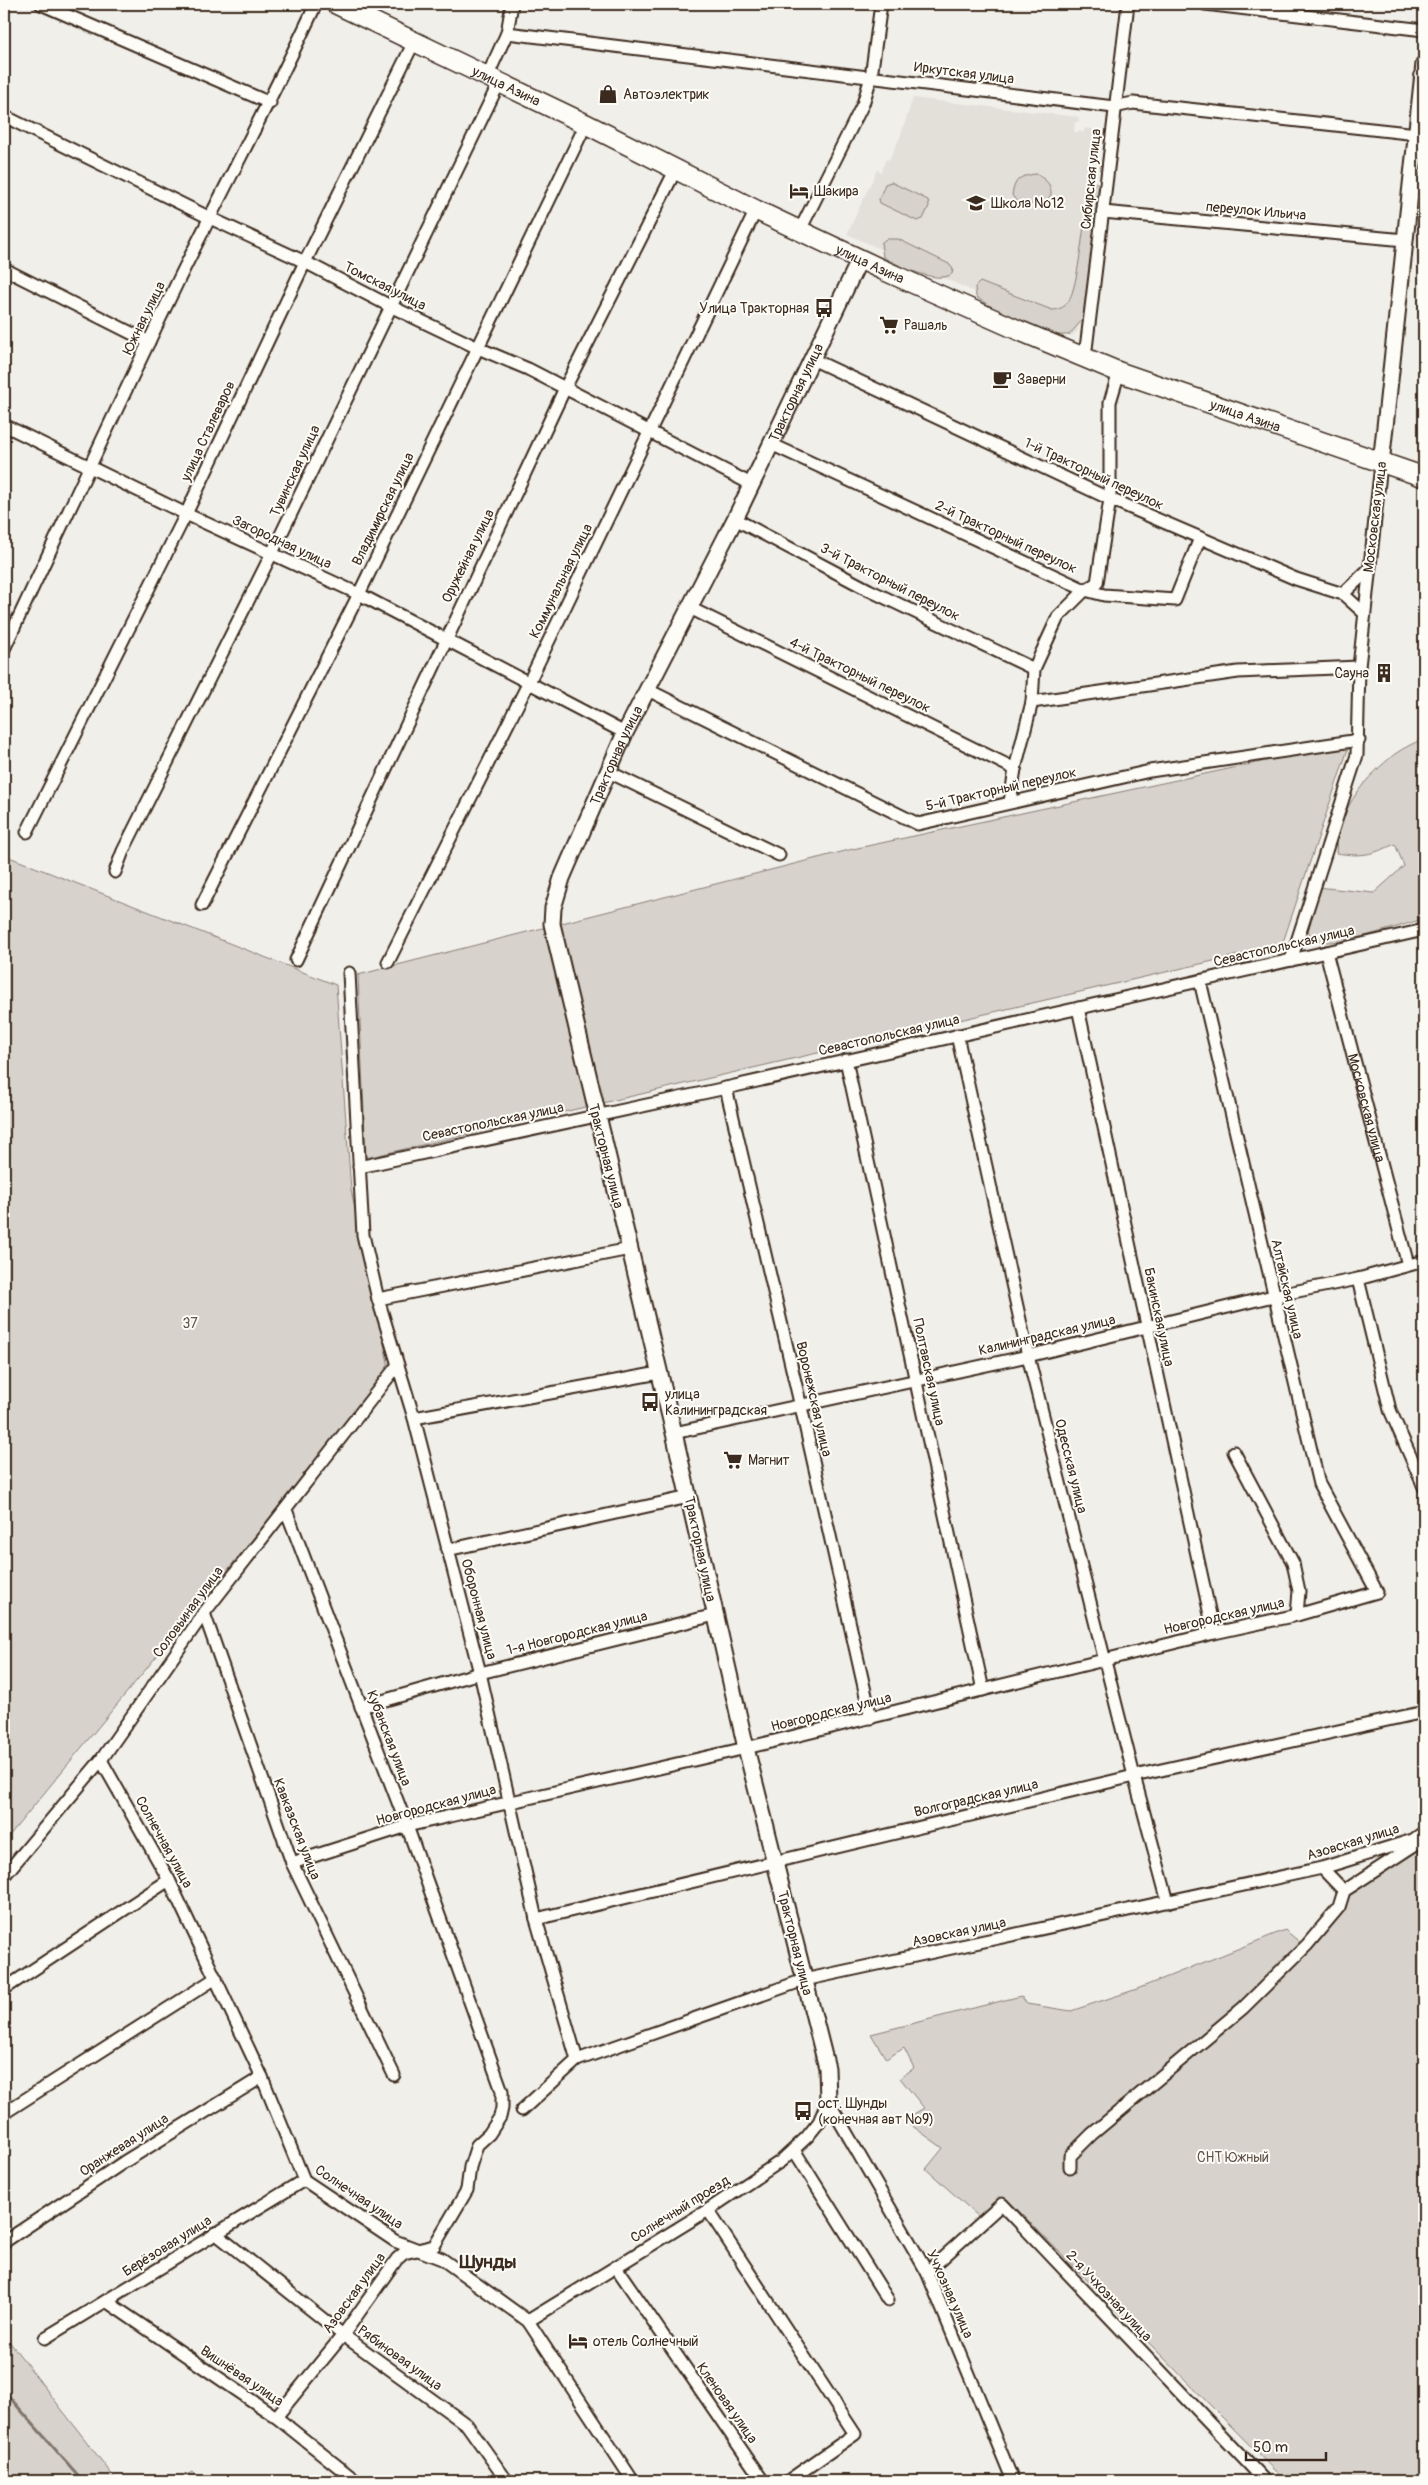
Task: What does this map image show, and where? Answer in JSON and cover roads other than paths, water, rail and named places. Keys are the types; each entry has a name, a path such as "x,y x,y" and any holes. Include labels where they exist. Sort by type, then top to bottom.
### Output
{"main road":[{"name":"улица Азина","path":"336,4 586,124 756,210 1018,330 1119,372 1424,478"}],"street":[{"path":"41,4 270,103"},
{"name":"Южная улица","path":"4,649 149,342 210,218 270,103 316,4"},
{"name":"Тувинская улица","path":"115,872 150,797 272,553 390,306 494,80 507,33 512,4"},
{"path":"800,230 863,104 871,77 881,4"},
{"name":"Сибирская улица","path":"1085,357 1128,4"},
{"path":"1205,4 1424,30"},
{"name":"Иркутская улица","path":"507,33 1114,107 1133,104 1417,134"},
{"name":"улица Сталеваров","path":"27,832 186,514 304,262 414,42"},
{"name":"Московская улица","path":"1291,960 1358,755 1359,667 1363,612 1406,240 1424,64"},
{"name":"Томская улица","path":"4,116 390,306 478,348 528,369 650,430 751,484"},
{"name":"Владимирская улица","path":"202,905 359,594 586,124"},
{"name":"Оружейная улица","path":"296,960 445,639 565,388 676,169"},
{"name":"Коммунальная улица","path":"388,962 529,682 756,210"},
{"name":"переулок Ильича","path":"1103,212 1406,240"},
{"name":"Тракторная улица","path":"828,2102 827,2068 746,1748 674,1433 596,1116 552,924 552,916 562,878 607,771 735,519 860,259"},
{"path":"4,269 149,342"},
{"name":"1-й Тракторный переулок","path":"812,359 1110,499 1296,579 1344,594 1363,612"},
{"path":"1010,802 1015,769 1032,702 1034,669 1058,617 1085,590 1097,583 1110,499 1110,402 1119,372"},
{"name":"Загородная улица","path":"4,425 89,468 359,594 625,733"},
{"name":"2-й Тракторный переулок","path":"771,444 1085,590 1104,595 1175,600 1200,538"},
{"name":"3-й Тракторный переулок","path":"735,519 869,590 1034,669"},
{"path":"1344,594 1368,570"},
{"name":"4-й Тракторный переулок","path":"690,608 1015,769"},
{"path":"1032,702 1238,672 1359,667"},
{"name":"5-й Тракторный переулок","path":"648,690 918,824 1150,771 1359,740"},
{"path":"607,771 779,855"},
{"name":"Севастопольская улица","path":"359,1167 726,1088 1424,930"},
{"name":"Московская улица","path":"1326,952 1408,1265"},
{"name":"Оборонная улица","path":"350,973 363,1235 378,1299 414,1418 480,1673 536,1919 577,2060"},
{"name":"Алтайская улица","path":"1200,981 1319,1484 1377,1592"},
{"name":"Бакинская улица","path":"1078,1008 1146,1328 1214,1633"},
{"name":"Одесская улица","path":"957,1035 1028,1356 1104,1660 1168,1902"},
{"name":"Полтавская улица","path":"846,1060 983,1690"},
{"name":"Воронежская улица","path":"726,1088 801,1407 871,1718"},
{"path":"378,1299 630,1249"},
{"name":"Калининградская улица","path":"674,1433 801,1407 1028,1356 1273,1296 1358,1279 1424,1261"},
{"path":"1358,1279 1390,1410 1424,1487"},
{"name":"Соловьиная улица","path":"4,1876 101,1760 204,1613 397,1366"},
{"path":"414,1418 659,1372"},
{"path":"1234,1452 1293,1563 1299,1591 1297,1614"},
{"path":"447,1550 689,1497"},
{"name":"Кубанская улица","path":"286,1510 407,1826 502,2091"},
{"name":"Новгородская улица","path":"292,1863 407,1826 871,1718 1297,1614 1377,1592"},
{"name":"Кавказская улица","path":"204,1613 292,1863 394,2075"},
{"name":"1-я Новгородская улица","path":"361,1706 480,1673 715,1615"},
{"name":"Волгоградская улица","path":"536,1919 1134,1776 1424,1712"},
{"name":"Солнечная улица","path":"101,1760 169,1880 262,2077 304,2180 395,2241 442,2259 528,2321 633,2481"},
{"name":"Азовская улица","path":"522,2110 577,2060 804,1980 1322,1868 1413,1840 1424,1832"},
{"path":"1070,2167 1070,2156 1092,2134 1243,2008 1307,1944 1339,1907 1344,1891 1424,1838"},
{"path":"1322,1868 1344,1891"},
{"path":"4,1989 169,1880"},
{"path":"4,2113 216,1978"},
{"name":"Оранжевая улица","path":"4,2242 124,2162 262,2077"},
{"name":"Азовская улица","path":"276,2417 343,2335 397,2259 404,2253 434,2246 467,2190 470,2167 477,2145 489,2134 500,2117 502,2091"},
{"name":"Солнечный проезд","path":"528,2321 708,2210 781,2161 794,2150 819,2122 828,2102"},
{"name":"Учхозная улица","path":"828,2102 927,2272 1013,2481"},
{"path":"794,2150 888,2300"},
{"name":"Берёзовая улица","path":"45,2338 304,2180"},
{"name":"2-я Учхозная улица","path":"927,2272 1002,2204 1265,2481"},
{"path":"708,2210 856,2434 788,2481"},
{"name":"Рябиновая улица","path":"215,2233 343,2335 467,2425 507,2481"},
{"name":"Кленовая улица","path":"616,2267 764,2481"},
{"name":"Вишнёвая улица","path":"106,2301 276,2417 356,2481"}],"waterway":[{"path":"4,2391 83,2481"}],"place":[{"name":"Автоэлектрик","path":"608,94"},
{"name":"Шакира","path":"799,191"},
{"name":"Школа №12","path":"976,203"},
{"name":"Улица Тракторная","path":"824,308"},
{"name":"Рашаль","path":"889,325"},
{"name":"Заверни","path":"1002,379"},
{"name":"Сауна","path":"1384,673"},
{"name":"улица Калининградская","path":"650,1402"},
{"name":"Магнит","path":"733,1460"},
{"name":"ост. Шунды (конечная авт №9)","path":"803,2111"},
{"name":"отель Солнечный","path":"578,2341"}],"district":[{"name":"Шунды","path":"488,2262"}],"park label":[{"name":"37","path":"190,1323"},
{"name":"СНТ Южный","path":"1233,2157"}]}
